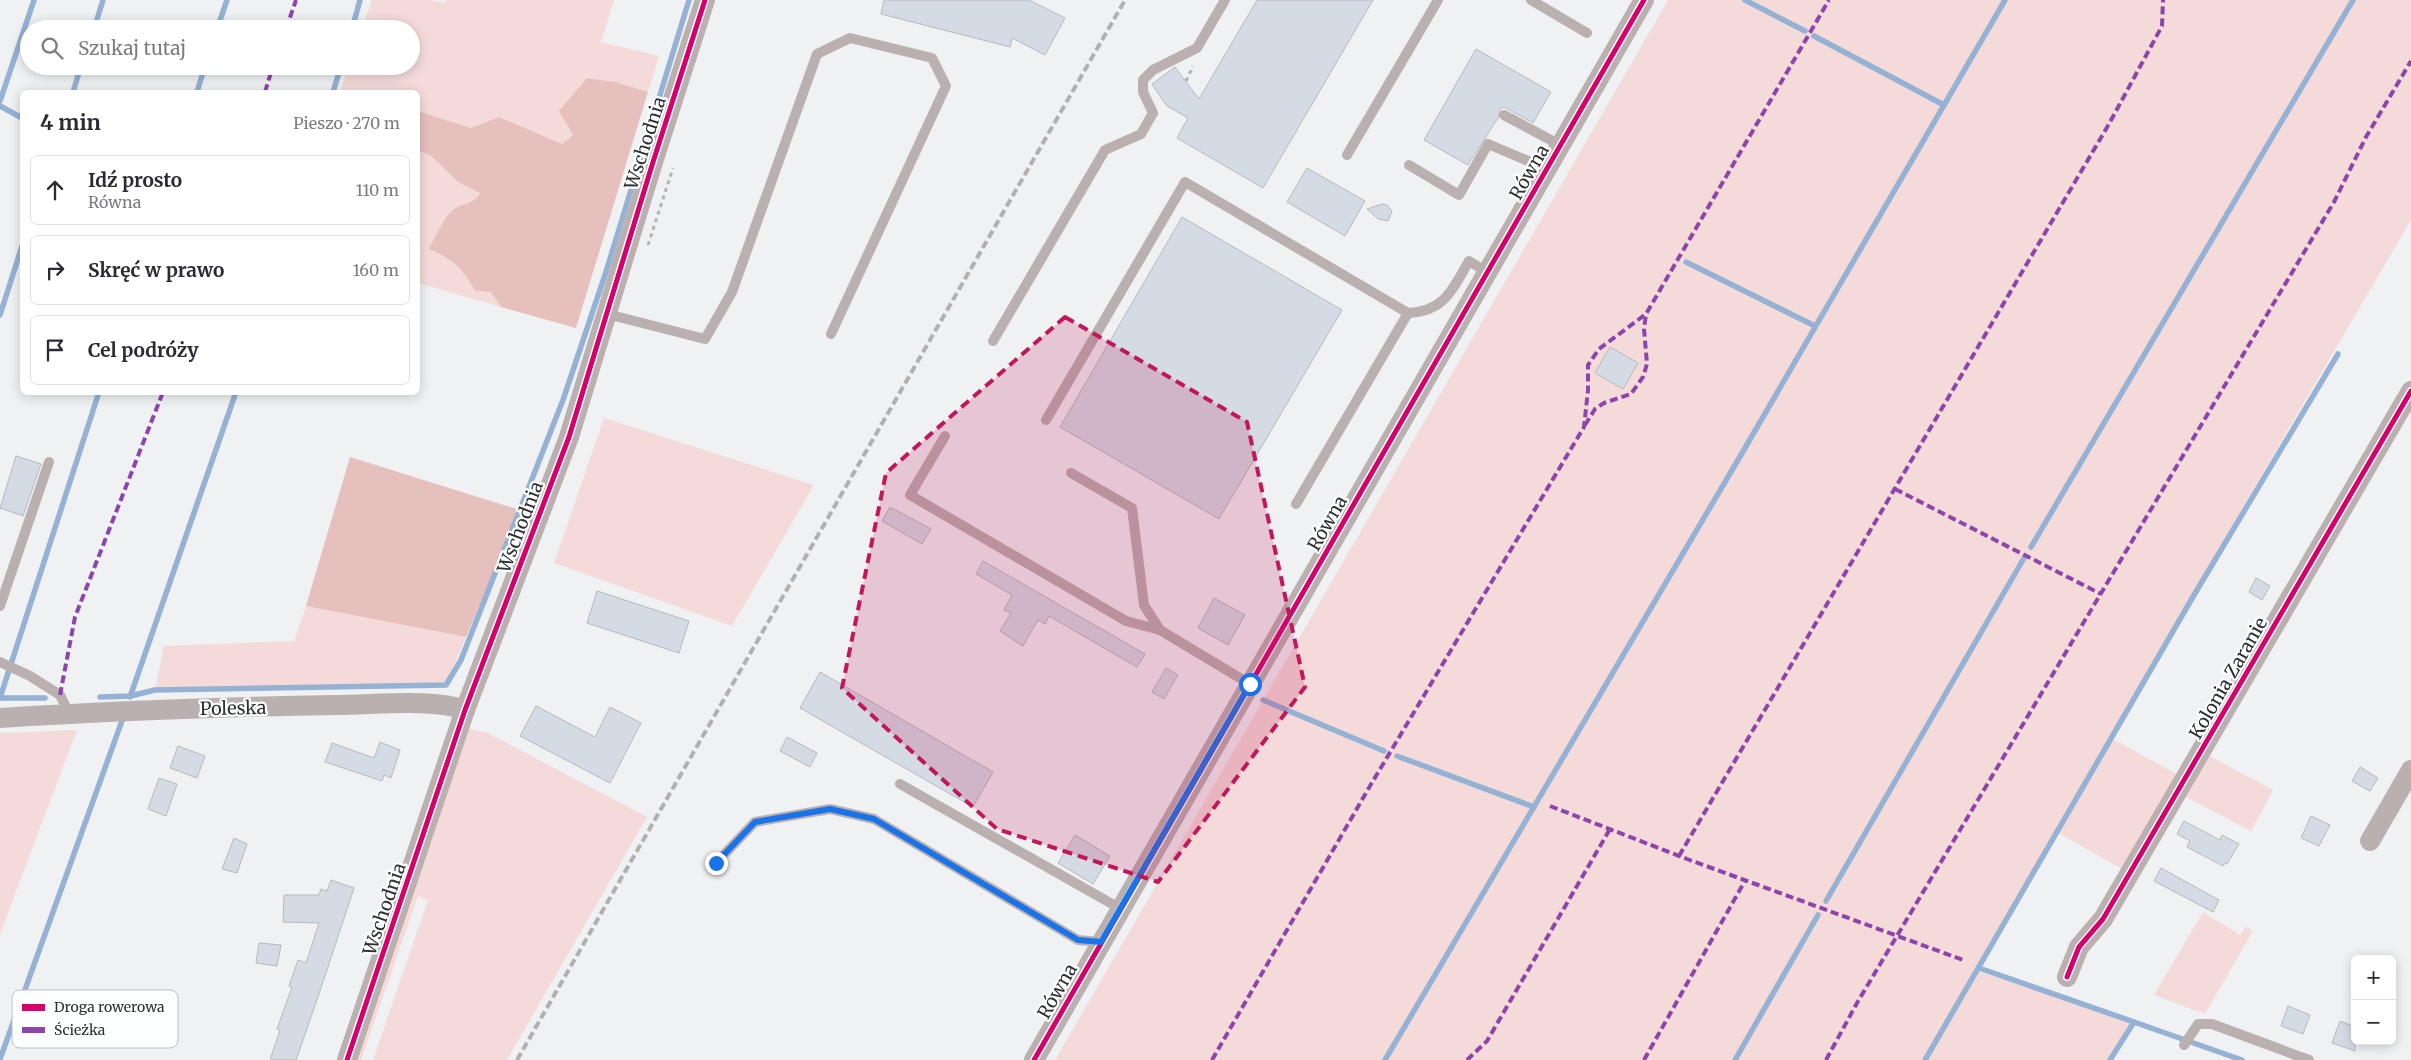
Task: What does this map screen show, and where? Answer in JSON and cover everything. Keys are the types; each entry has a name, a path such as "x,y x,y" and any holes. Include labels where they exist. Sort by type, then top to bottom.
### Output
{"street":[{"name":"Wschodnia","path":"347,1060 465,710 569,437 653,162 705,0"},
{"name":"Równa","path":"1034,1060 1547,169 1639,2"},
{"name":"Kolonia Zaranie","path":"2067,977 2079,947 2103,919 2411,391"},
{"name":"Poleska","path":"0,718 213,708 404,704 452,705 465,710"},
{"path":"2370,841 2411,770"}],"lane":[{"path":"993,341 1105,150 1141,134 1153,113 1143,92 1143,80 1153,70 1197,48 1225,0"},
{"path":"1347,155 1438,0"},
{"path":"1531,0 1587,33"},
{"path":"607,314 705,339 732,292 817,54 850,38 932,58 946,86 831,334"},
{"path":"1504,114 1560,145"},
{"path":"1409,165 1459,194 1488,144 1547,169"},
{"path":"1046,420 1185,182 1408,313 1424,312 1438,306 1448,296 1468,261 1487,272"},
{"path":"1296,504 1408,313"},
{"path":"945,436 910,496 1126,621 1160,630 1250,684"},
{"path":"0,606 49,462"},
{"path":"1071,473 1132,508 1144,605 1160,630"},
{"path":"0,662 30,676 60,695 69,714"},
{"path":"900,784 1120,909"},
{"path":"716,863 755,822 830,809 874,819 1078,940 1101,942"},
{"path":"2184,1045 2198,1024 2212,1024 2309,1060"}],"highlighted area":[{"path":"1065,317 1247,422 1305,687 1158,882 997,829 842,688 886,473"}],"shaded area":[{"path":"372,0 431,0 445,3 446,0 614,0 601,42 659,56 648,92 615,82 589,78 573,135 561,144 499,117 471,128 420,112 420,90 341,90 346,75 420,75 420,20 365,20"},
{"path":"1668,0 2411,0 2411,220 2193,592 1976,971 2066,998 2134,1022 2110,1060 1055,1060"},
{"path":"587,78 615,82 648,92 576,328 501,307 491,292 475,291 466,276 456,265 444,256 429,249 451,212 472,201 480,193 458,182 429,154 420,152 420,112 471,128 499,117 562,144 573,135 559,111"},
{"path":"420,152 429,154 458,182 480,193 476,200 453,210 429,249 444,256 456,265 466,276 475,291 491,292 501,307 420,284"},
{"path":"604,418 814,485 732,626 554,563"},
{"path":"350,457 520,510 466,637 306,606"},
{"path":"306,606 466,637 446,685 155,690 164,646 294,641"},
{"path":"468,728 488,733 647,817 507,1060 373,1060 428,900 418,896 361,1060 354,1060"},
{"path":"77,730 0,934 0,733"},
{"path":"2113,739 2180,776 2124,870 2058,833"},
{"path":"2204,753 2273,790 2251,831 2180,794"},
{"path":"2203,912 2240,935 2246,926 2253,931 2205,1014 2154,995"}],"building":[{"path":"884,0 1029,0 1065,18 1045,55 1012,38 1010,47 881,14"},
{"path":"1257,0 1373,0 1263,188 1177,138 1188,118 1167,106 1152,84 1175,67 1199,99"},
{"path":"1476,49 1551,92 1533,123 1504,107 1500,109 1498,118 1468,165 1424,140"},
{"path":"1307,168 1365,201 1345,236 1287,202"},
{"path":"1382,204 1387,205 1392,211 1388,221 1378,219 1367,209"},
{"path":"1182,217 1342,310 1219,519 1060,427"},
{"path":"1610,347 1638,363 1623,389 1595,373"},
{"path":"16,456 41,464 23,516 0,508"},
{"path":"890,507 931,529 922,544 882,521"},
{"path":"983,561 1145,654 1137,667 1049,616 1045,624 1038,620 1023,646 1000,631 1011,613 1004,610 1012,595 976,574"},
{"path":"2256,578 2270,586 2262,600 2249,592"},
{"path":"597,591 689,621 679,653 587,623"},
{"path":"1214,598 1245,615 1228,645 1198,628"},
{"path":"1166,668 1178,675 1164,699 1152,692"},
{"path":"820,672 993,772 973,807 800,708"},
{"path":"536,706 595,737 610,707 641,723 610,783 520,736"},
{"path":"787,737 817,753 810,767 780,751"},
{"path":"380,742 400,750 391,778 384,775 382,781 325,762 332,743 374,758"},
{"path":"178,746 205,756 197,778 170,768"},
{"path":"2360,767 2378,778 2370,791 2352,781"},
{"path":"159,778 177,784 166,816 148,809"},
{"path":"2311,816 2330,825 2319,846 2301,838"},
{"path":"2184,821 2220,840 2222,835 2239,844 2227,864 2225,863 2223,866 2187,847 2190,841 2177,834"},
{"path":"1075,835 1110,856 1093,884 1058,863"},
{"path":"234,838 247,844 237,873 222,869"},
{"path":"2161,868 2219,900 2213,912 2154,881"},
{"path":"331,880 354,888 320,991 296,1060 270,1060 280,1030 277,1029 292,987 289,986 298,960 306,963 319,923 283,922 284,895 319,895 321,889 327,891"},
{"path":"259,943 281,945 277,966 256,963"},
{"path":"2288,1006 2310,1015 2303,1034 2281,1026"},
{"path":"2340,1021 2351,1025 2351,1045 2355,1045 2355,1051 2332,1043"}],"waterway":[{"path":"27,20 34,0"},
{"path":"97,20 103,0"},
{"path":"220,20 227,0"},
{"path":"354,20 360,0"},
{"path":"100,697 130,696 155,690 446,685 461,660 563,400 606,272 689,0"},
{"path":"1745,0 1805,31"},
{"path":"1385,1060 1745,448 2005,0"},
{"path":"2031,547 2353,0"},
{"path":"1814,36 1944,105"},
{"path":"0,101 20,42"},
{"path":"74,90 78,75"},
{"path":"198,90 202,75"},
{"path":"334,90 338,75"},
{"path":"0,106 20,117"},
{"path":"0,315 20,252"},
{"path":"1686,262 1815,326"},
{"path":"1925,1060 2194,595 2338,354"},
{"path":"0,698 98,395"},
{"path":"130,697 235,395"},
{"path":"1826,901 2024,558"},
{"path":"0,698 45,698"},
{"path":"1263,700 1384,751"},
{"path":"25,990 123,718"},
{"path":"1397,756 1534,807"},
{"path":"1735,1060 1818,915"},
{"path":"1979,968 2134,1022 2110,1060"},
{"path":"2134,1022 2242,1060"},
{"path":"0,1059 12,1026"}],"railway":[{"path":"517,1060 1125,0"}],"marked path":[{"path":"289,20 296,0"},
{"path":"1212,1060 1370,786 1584,427 1588,390 1588,365 1599,349 1646,314 1829,0"},
{"path":"1679,856 2109,124 2162,26 2163,0"},
{"path":"1826,1060 1857,1003 2334,202 2366,137 2411,61"},
{"path":"266,90 270,75"},
{"path":"1585,425 1595,409 1604,403 1631,394 1643,377 1647,364 1644,329 1646,314"},
{"path":"60,695 75,617 162,395"},
{"path":"1895,489 2101,594"},
{"path":"1550,806 1687,859 1963,960"},
{"path":"1467,1060 1487,1041 1610,829"},
{"path":"1644,1060 1746,879"}],"cycle path":[{"path":"347,1060 465,710 569,437 653,162 705,0"},
{"path":"1034,1060 1644,0"},
{"path":"2067,977 2079,947 2103,919 2411,391"}],"route":[{"path":"716,863 755,822 830,809 874,819 1078,940 1101,942 1250,684"}]}
